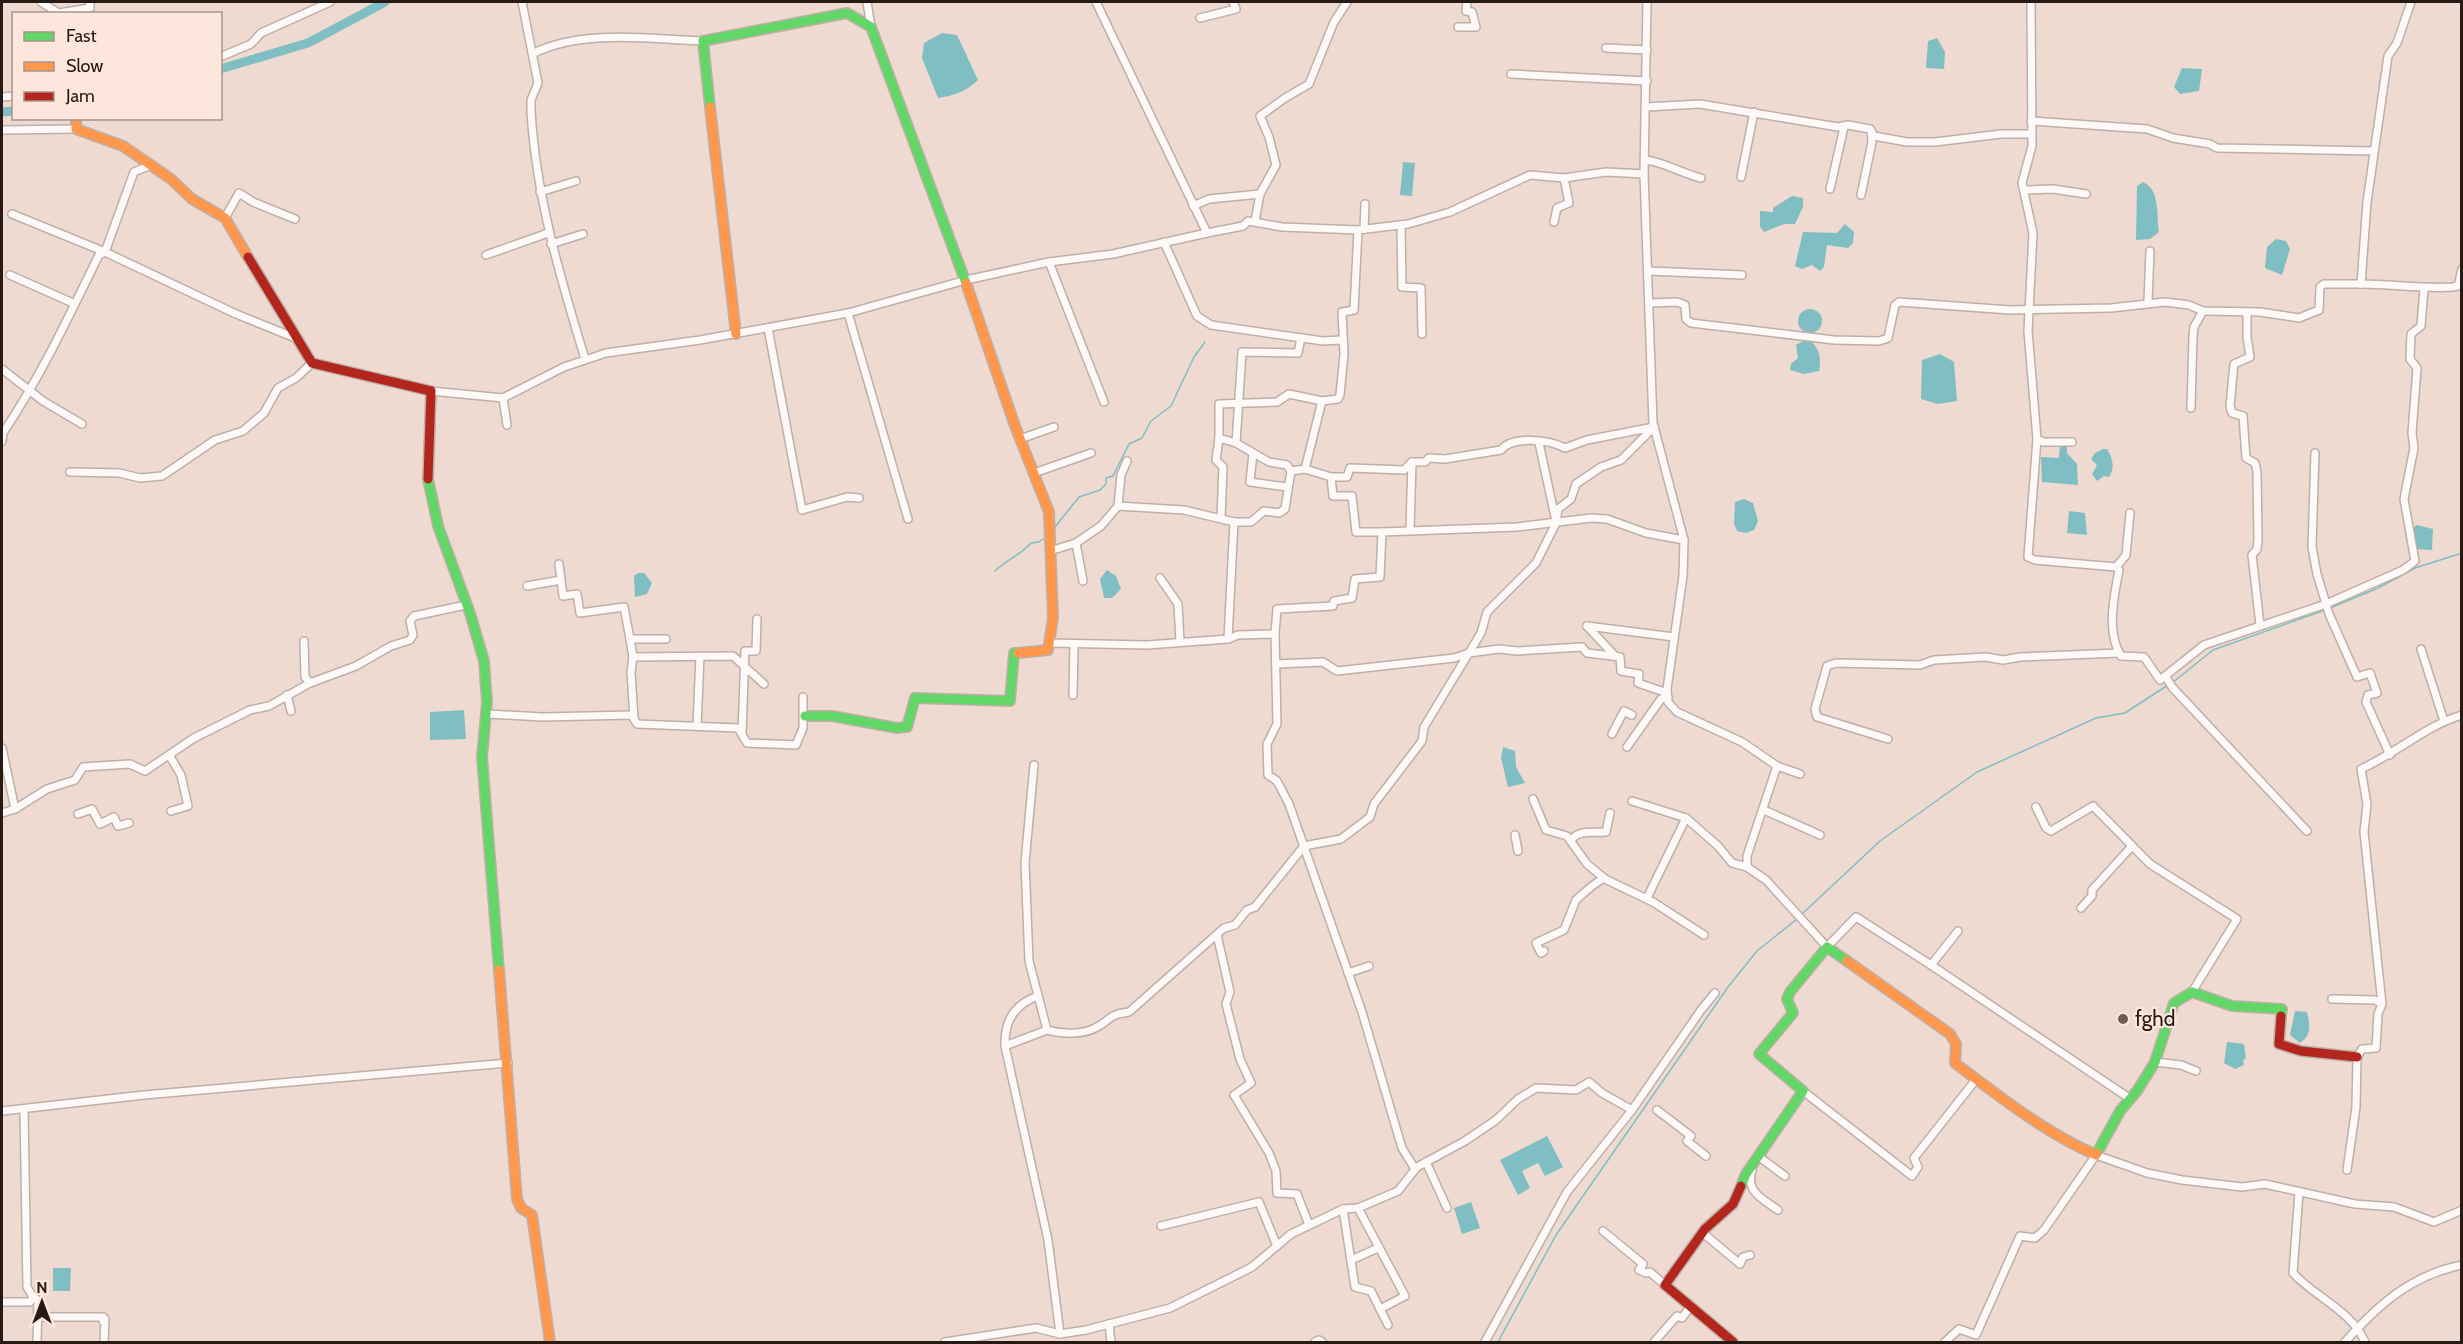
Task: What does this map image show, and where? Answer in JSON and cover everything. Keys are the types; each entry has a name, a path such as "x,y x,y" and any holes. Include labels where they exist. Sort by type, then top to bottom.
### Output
{"street":[{"path":"41,2 58,12"},
{"path":"66,12 90,8 90,2"},
{"path":"222,56 251,44 261,33 330,2"},
{"path":"522,2 534,53 538,83 531,100 531,111 540,192 548,233 585,358"},
{"path":"805,716 832,716 897,728 907,727 915,698 1010,701 1014,653 1048,650 1053,618 1053,550 1049,512 1020,439 966,280 871,27 867,2"},
{"path":"1096,2 1207,233"},
{"path":"1200,18 1236,9 1233,2"},
{"path":"1255,221 1260,194 1276,165 1269,137 1260,116 1284,98 1310,84 1334,22 1347,2"},
{"path":"1458,27 1476,27 1472,12 1466,11 1467,2"},
{"path":"1647,2 1644,174 1654,428 1684,540 1683,576 1667,695 1671,707 1677,712 1742,742 1777,766 1800,774"},
{"path":"2031,2 2030,159 2022,183 2033,233 2028,309 2031,380 2037,439 2028,556 2035,560 2116,567"},
{"path":"2361,284 2364,229 2388,56 2397,43 2411,2"},
{"path":"534,53 563,43 595,40 726,39 760,29 847,13 871,27"},
{"path":"704,40 736,334"},
{"path":"1606,48 1647,50"},
{"path":"1511,74 1647,81"},
{"path":"1646,107 1700,104 1844,127 1848,125 1870,129 1874,136 1907,142 2031,134"},
{"path":"1741,177 1754,112"},
{"path":"76,120 76,129"},
{"path":"2031,121 2147,129 2174,138 2210,144 2217,148 2374,151"},
{"path":"1830,189 1844,127"},
{"path":"2,130 76,129 123,146 151,165 192,199 225,218 312,363 349,374 431,391 503,398 585,358 606,352 736,334 848,313 966,280 1049,262 1113,254 1243,226 1248,221 1282,227 1361,230 1401,225 1450,212 1530,175 1564,178 1606,172 1644,174"},
{"path":"1862,195 1872,142 1870,129"},
{"path":"1645,159 1663,162 1679,173 1701,178"},
{"path":"2,441 3,433 32,390 99,255 105,252 134,172 151,165"},
{"path":"1554,222 1557,208 1569,203 1564,178"},
{"path":"540,192 576,181"},
{"path":"2024,190 2053,189 2086,194"},
{"path":"225,218 239,193 252,202 295,219"},
{"path":"1193,206 1209,199 1260,194"},
{"path":"1221,518 1223,467 1216,460 1220,438 1219,404 1277,402 1289,394 1322,401 1338,399 1340,395 1342,312 1354,310 1365,204"},
{"path":"12,214 105,252 236,314 298,339"},
{"path":"1401,225 1401,287 1421,288 1422,334"},
{"path":"486,255 548,233"},
{"path":"551,244 583,234"},
{"path":"1164,242 1197,316 1210,325 1301,338 1342,340"},
{"path":"2148,302 2150,251"},
{"path":"1049,262 1104,402"},
{"path":"1650,303 1677,302 1685,305 1686,319 1691,323 1833,340 1868,340 1888,338 1895,305 1899,302 2010,310 2111,308 2148,302 2189,304 2203,311 2260,312 2299,318 2319,310 2320,287 2324,284 2391,284 2424,289 2458,286 2462,269"},
{"path":"1649,271 1742,275"},
{"path":"10,275 75,304"},
{"path":"1888,739 1817,717 1815,709 1827,666 1836,663 1920,665 1934,660 1986,657 2003,660 2063,654 2087,656 2094,653 2119,653 2121,656 2144,657 2160,680 2204,645 2260,625 2327,607 2403,570 2415,561 2404,499 2414,448 2412,433 2417,368 2410,359 2411,334 2421,326 2424,289"},
{"path":"2191,408 2194,327 2203,311"},
{"path":"848,313 908,519"},
{"path":"2247,313 2250,357 2234,364 2229,406 2232,413 2243,416 2246,458 2255,463 2257,472 2258,540 2257,549 2252,555 2252,567 2260,625"},
{"path":"768,328 802,510 847,497 859,498"},
{"path":"1236,443 1242,352 1298,353 1301,338"},
{"path":"70,472 119,473 140,478 162,476 215,440 243,431 264,413 278,388 296,378 312,363"},
{"path":"2,369 32,390 43,401 82,424"},
{"path":"431,391 427,456 433,509 484,662 488,714 482,757 517,1199 520,1208 531,1215 550,1342"},
{"path":"503,398 507,424"},
{"path":"1305,469 1322,401"},
{"path":"1020,439 1054,427"},
{"path":"1291,471 1305,469 1331,477 1347,477 1350,468 1404,470 1412,462 1501,450 1506,444 1515,441 1555,443 1565,448 1587,440 1654,428"},
{"path":"1005,1046 1047,1030 1062,1034 1095,1029 1112,1014 1129,1012 1224,928 1235,925 1247,910 1255,907 1304,846 1341,839 1370,817 1374,804 1422,741 1425,726 1481,633 1487,612 1536,563 1556,523 1558,509 1571,499 1576,484 1601,467 1621,460 1654,428"},
{"path":"1118,506 1184,510 1234,522 1251,522 1264,511 1285,509 1291,471 1287,465 1269,462 1236,443 1220,438"},
{"path":"2037,439 2043,442 2072,442"},
{"path":"1539,443 1556,523"},
{"path":"1034,473 1091,453"},
{"path":"1253,453 1250,482 1287,487"},
{"path":"2315,453 2312,547 2327,607 2357,677 2370,674 2377,690 2377,693 2368,695 2366,702 2390,755"},
{"path":"1053,550 1088,538 1118,506 1121,475 1127,461"},
{"path":"1410,530 1412,462"},
{"path":"1331,477 1333,496 1352,496 1356,532 1517,527 1568,523 1576,518 1607,519 1646,533 1684,540"},
{"path":"2116,567 2126,555 2130,513"},
{"path":"1228,639 1234,522"},
{"path":"1382,532 1380,577 1355,579 1352,598 1334,601 1333,606 1276,609 1274,708 1276,724 1267,744 1268,775 1276,781 1289,804 1348,973 1402,1148 1415,1169"},
{"path":"1077,543 1083,581"},
{"path":"559,564 563,596 577,594 580,613 624,607 633,657 631,672 634,719"},
{"path":"2116,567 2119,570 2112,633 2119,653"},
{"path":"1160,578 1178,604 1180,642"},
{"path":"527,586 561,579"},
{"path":"2,813 15,809 46,789 75,780 84,767 130,764 145,771 194,738 250,710 269,706 310,683 410,640 413,634 410,621 414,616 466,605"},
{"path":"742,736 745,651 756,651 757,619"},
{"path":"1615,656 1587,626 1674,637"},
{"path":"1050,642 1131,645 1228,639 1238,635 1275,634"},
{"path":"630,639 666,639"},
{"path":"304,641 305,677 310,683"},
{"path":"1073,695 1074,644"},
{"path":"1276,664 1323,662 1337,671 1454,658 1469,652 1582,646 1587,653 1620,657 1621,671 1639,674 1638,683 1667,695"},
{"path":"2421,649 2444,721"},
{"path":"697,726 700,656"},
{"path":"633,657 733,656 764,684"},
{"path":"2166,677 2172,687 2307,831"},
{"path":"287,695 291,711"},
{"path":"1627,747 1661,699 1667,695"},
{"path":"488,714 542,717 630,715 637,724 738,728 747,743 796,745 802,734 805,716 803,697"},
{"path":"1612,734 1624,711 1632,715"},
{"path":"2347,1170 2356,1107 2357,1057 2362,1049 2376,1048 2378,1014 2382,1004 2364,832 2367,804 2361,769 2390,755 2444,721 2462,715"},
{"path":"2,749 15,809"},
{"path":"169,755 181,775 188,806 171,812"},
{"path":"1034,765 1025,863 1029,962 1047,1030"},
{"path":"1746,867 1747,856 1777,766"},
{"path":"1533,799 1546,830 1567,836 1587,864 1604,878 1647,898 1704,935"},
{"path":"1632,801 1686,818 1718,846 1732,863 1746,867 1766,880 1827,947 1950,1034 1956,1044 1955,1063 2060,1137 2096,1155 2147,1173 2182,1180 2242,1187 2265,1184 2355,1204 2394,1207 2434,1222 2462,1210"},
{"path":"1945,1342 1959,1329 1976,1339 2020,1236 2035,1239 2044,1230 2096,1155 2130,1098 2156,1062 2174,1003 2192,992 2237,920 2150,864 2093,806 2051,831 2046,828 2036,807"},
{"path":"78,814 92,809 100,824 114,816 118,826 129,823"},
{"path":"1764,810 1820,835"},
{"path":"1571,841 1583,832 1606,832 1610,813"},
{"path":"1647,898 1686,818"},
{"path":"1515,835 1518,851"},
{"path":"2081,908 2092,896 2092,890 2132,846"},
{"path":"1544,951 1541,953 1536,942 1564,930 1576,900 1586,894 1591,885 1604,878"},
{"path":"1973,1077 1974,1082 1914,1158 1918,1167 1912,1176 1759,1054 1793,1013 1787,999 1790,992 1827,947 1856,917 2130,1098"},
{"path":"1931,965 1958,931"},
{"path":"1217,934 1230,992 1226,1004 1240,1059 1251,1083 1234,1095 1269,1153 1276,1171 1277,1193 1297,1194 1310,1226"},
{"path":"1348,973 1369,966"},
{"path":"2192,992 2232,1006 2278,1008 2282,1010 2279,1044 2292,1049 2357,1057"},
{"path":"1485,1342 1568,1192 1632,1110 1715,993"},
{"path":"1038,996 1019,1005 1009,1020 1005,1034 1005,1046 1048,1240 1060,1334"},
{"path":"2332,999 2375,1000 2382,1004"},
{"path":"2156,1062 2181,1065 2196,1071"},
{"path":"2,1111 144,1095 508,1063"},
{"path":"945,1342 1036,1328 1060,1334 1170,1308 1252,1267 1291,1234 1343,1209 1358,1208 1398,1191 1415,1169 1465,1141 1496,1120 1518,1099 1536,1088 1576,1089 1589,1082 1602,1094 1632,1110"},
{"path":"1665,1285 1703,1233 1733,1204 1751,1166 1803,1091"},
{"path":"24,1109 27,1287 33,1297 38,1300 37,1342"},
{"path":"1657,1110 1687,1131 1691,1136 1688,1141 1706,1156"},
{"path":"1758,1156 1785,1176"},
{"path":"1426,1162 1447,1208"},
{"path":"1751,1166 1752,1189 1758,1197 1778,1210"},
{"path":"2298,1192 2293,1273 2358,1328 2365,1342"},
{"path":"1161,1226 1259,1202 1277,1246"},
{"path":"1358,1208 1405,1296 1380,1309"},
{"path":"1343,1209 1355,1287 1371,1291 1388,1325"},
{"path":"1603,1231 1643,1264 1639,1270 1646,1274 1650,1272 1733,1342"},
{"path":"1703,1233 1740,1264 1743,1257 1750,1255"},
{"path":"1351,1260 1378,1248"},
{"path":"2345,1342 2390,1296 2417,1280 2462,1265"},
{"path":"2,1302 30,1302 33,1297"},
{"path":"1654,1342 1677,1316 1682,1318 1690,1307"},
{"path":"38,1317 103,1317 105,1319 104,1342"},
{"path":"1109,1324 1111,1342"},
{"path":"1315,1342 1319,1340 1322,1342"}],"water":[{"path":"942,33 957,35 978,80 960,92 938,98 922,58 924,43"},
{"path":"1937,38 1945,52 1944,69 1926,68 1928,41"},
{"path":"2182,68 2202,69 2199,91 2180,94 2174,87"},
{"path":"1403,162 1415,163 1412,196 1400,195"},
{"path":"2143,182 2153,191 2155,197 2159,232 2150,239 2136,240 2137,186"},
{"path":"1792,196 1803,198 1803,207 1795,224 1784,224 1764,232 1760,227 1760,211 1773,212 1773,208"},
{"path":"1845,224 1854,232 1853,243 1848,248 1827,245 1824,267 1820,271 1812,265 1802,269 1795,266 1803,232 1837,233"},
{"path":"2276,239 2286,241 2290,249 2282,275 2265,268 2267,247"},
{"path":"1810,309 1818,313 1822,321 1818,329 1810,333 1802,329 1798,321 1802,313"},
{"path":"1807,339 1819,352 1819,371 1804,374 1790,370 1791,364 1798,358 1796,345"},
{"path":"1940,354 1954,362 1957,401 1938,404 1921,399 1922,360"},
{"path":"2060,444 2067,445 2067,453 2077,464 2078,485 2042,482 2041,457 2059,458"},
{"path":"2107,449 2111,456 2112,471 2109,477 2104,476 2097,481 2092,474 2097,465 2091,459 2095,453"},
{"path":"1744,499 1753,503 1758,521 1754,530 1746,533 1737,531 1734,523 1735,502"},
{"path":"2069,511 2085,513 2087,535 2067,533"},
{"path":"2417,525 2433,529 2432,550 2416,549 2411,529"},
{"path":"1107,570 1116,576 1121,589 1112,598 1104,598 1100,579"},
{"path":"644,573 652,583 647,594 635,597 634,576"},
{"path":"464,710 466,739 430,740 430,712"},
{"path":"1503,747 1515,751 1516,767 1525,783 1508,787 1501,758"},
{"path":"2295,1011 2307,1012 2309,1021 2308,1033 2300,1043 2290,1035"},
{"path":"2227,1042 2244,1044 2246,1058 2243,1060 2244,1065 2235,1069 2224,1063"},
{"path":"1547,1136 1563,1167 1545,1176 1538,1163 1522,1171 1530,1188 1518,1195 1500,1160"},
{"path":"1471,1202 1480,1228 1462,1234 1454,1208"},
{"path":"53,1268 71,1268 70,1291 53,1291"}],"waterway":[{"path":"222,68 308,43 385,2"},
{"path":"2,112 12,111"},
{"path":"1055,527 1079,497 1100,490 1106,484 1106,478 1113,476 1129,444 1142,438 1151,421 1171,406 1194,357 1205,342"},
{"path":"995,571 1031,543 1039,542 1046,537"},
{"path":"2330,608 2378,588 2415,568 2462,553"},
{"path":"2172,683 2213,650 2325,610"},
{"path":"1802,914 1880,841 1977,772 2096,718 2125,713 2168,685"},
{"path":"1498,1342 1556,1235 1728,987 1757,951 1797,919"}],"traffic: fast":[{"path":"710,107 703,41 847,13 871,27 966,283"},
{"path":"428,479 438,526 470,613 484,661 487,702 482,757 499,970"},
{"path":"805,716 832,716 897,728 907,727 915,698 1010,701 1014,653 1018,653"},
{"path":"1741,1186 1746,1174 1803,1091 1759,1054 1793,1013 1787,999 1790,992 1827,947 1847,961"},
{"path":"2097,1153 2120,1111 2137,1091 2155,1062 2174,1003 2192,992 2232,1006 2282,1009 2281,1016"}],"traffic: slow":[{"path":"710,107 736,334"},
{"path":"76,120 76,129 123,146 171,179 192,199 225,218 248,257"},
{"path":"966,283 1015,426 1049,512 1053,618 1048,650 1018,653"},
{"path":"1847,961 1950,1034 1956,1044 1955,1063 2040,1125 2077,1146 2096,1155 2097,1153"},
{"path":"499,970 517,1199 521,1208 532,1215 550,1342"}],"traffic: jam":[{"path":"248,257 312,363 431,391 428,479"},
{"path":"2281,1016 2279,1044 2301,1051 2357,1057"},
{"path":"1733,1342 1665,1285 1705,1229 1733,1204 1741,1186"}],"place":[{"name":"fghd","path":"2123,1019"}]}
